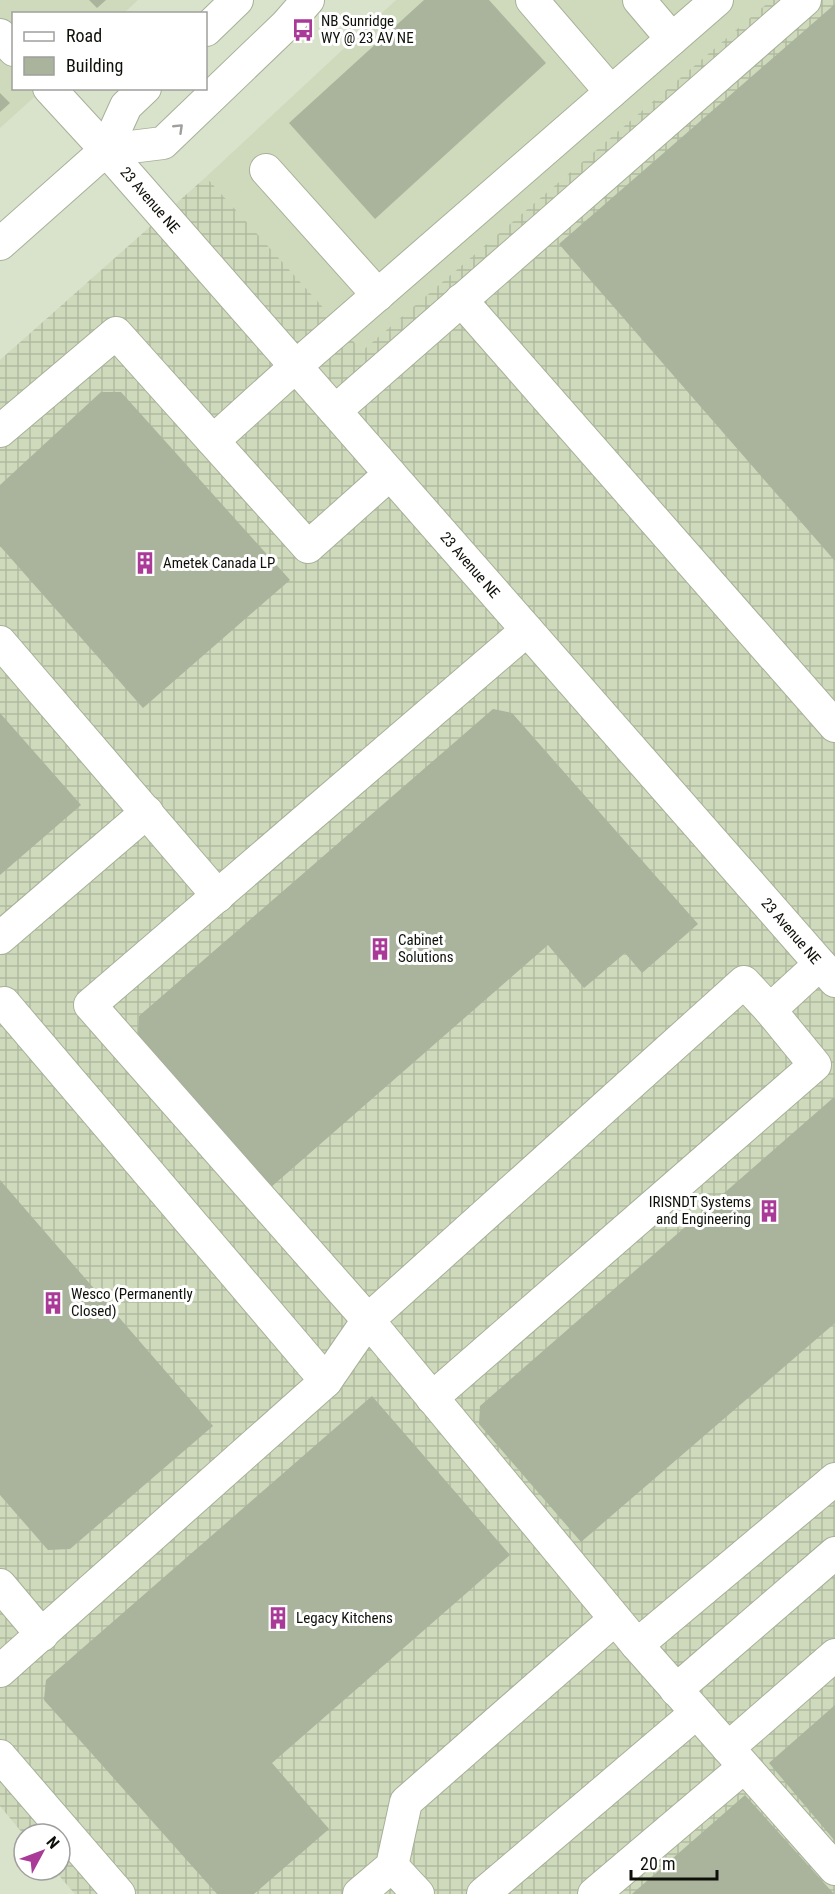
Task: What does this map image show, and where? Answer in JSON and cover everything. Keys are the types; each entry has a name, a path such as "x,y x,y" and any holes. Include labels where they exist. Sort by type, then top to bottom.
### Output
{"street":[{"path":"207,29 237,0"},
{"path":"106,150 163,143 286,26 308,0"},
{"path":"532,0 611,92"},
{"path":"639,0 672,39"},
{"path":"213,441 717,0"},
{"path":"335,411 805,0"},
{"path":"0,35 12,48"},
{"name":"23 Avenue NE","path":"51,90 296,366 827,973"},
{"path":"0,244 106,150 126,106 143,90"},
{"path":"266,170 378,295"},
{"path":"461,300 835,726"},
{"path":"0,431 116,333 308,547 390,474"},
{"path":"527,630 90,1005 368,1320 637,1645 835,1869"},
{"path":"0,642 218,896"},
{"path":"0,938 147,812"},
{"path":"770,1010 827,973"},
{"path":"0,1671 326,1381 368,1320 744,982 770,1010 814,1065 432,1398"},
{"path":"4,1002 326,1381"},
{"path":"637,1645 835,1479"},
{"path":"676,1690 835,1553"},
{"path":"0,1585 42,1635"},
{"path":"359,1894 392,1866 406,1802 615,1619"},
{"path":"594,1894 736,1758 835,1655"},
{"path":"483,1894 696,1713"},
{"path":"0,1756 119,1894"},
{"path":"392,1866 418,1894"}],"shaded area":[{"path":"0,0 138,0 125,12 12,12 12,90 42,90 0,128"},
{"path":"396,0 771,0 361,352 206,177"},
{"path":"771,0 835,0 835,1894 75,1894 64,1882 72,1882 72,1822 13,1822 0,1806 0,360 206,177 362,351"}],"building":[{"path":"89,0 106,0 97,8"},
{"path":"424,0 489,0 546,63 375,219 289,123"},
{"path":"835,4 835,561 559,244"},
{"path":"0,93 10,103 0,112"},
{"name":"Ametek Canada LP","path":"101,392 121,392 290,580 143,708 0,546 0,485"},
{"name":"Cabinet Solutions","path":"493,709 512,713 698,924 642,973 625,953 584,988 548,945 270,1188 138,1035 139,1016"},
{"path":"0,713 81,805 0,875"},
{"name":"IRISNDT Systems and Engineering","path":"835,1098 835,1323 581,1542 479,1424 480,1406"},
{"name":"Wesco (Permanently Closed)","path":"0,1180 213,1426 70,1549 48,1550 0,1495"},
{"name":"Legacy Kitchens","path":"372,1396 510,1555 272,1763 329,1829 254,1894 217,1894 44,1700 46,1680"},
{"path":"835,1705 835,1841 769,1763"},
{"path":"745,1795 834,1894 632,1894"}],"place":[{"name":"NB Sunridge WY @ 23 AV NE","path":"303,30"},
{"name":"Ametek Canada LP","path":"145,563"},
{"name":"Cabinet Solutions","path":"380,949"},
{"name":"IRISNDT Systems and Engineering","path":"769,1211"},
{"name":"Wesco (Permanently Closed)","path":"53,1303"},
{"name":"Legacy Kitchens","path":"278,1618"}]}
